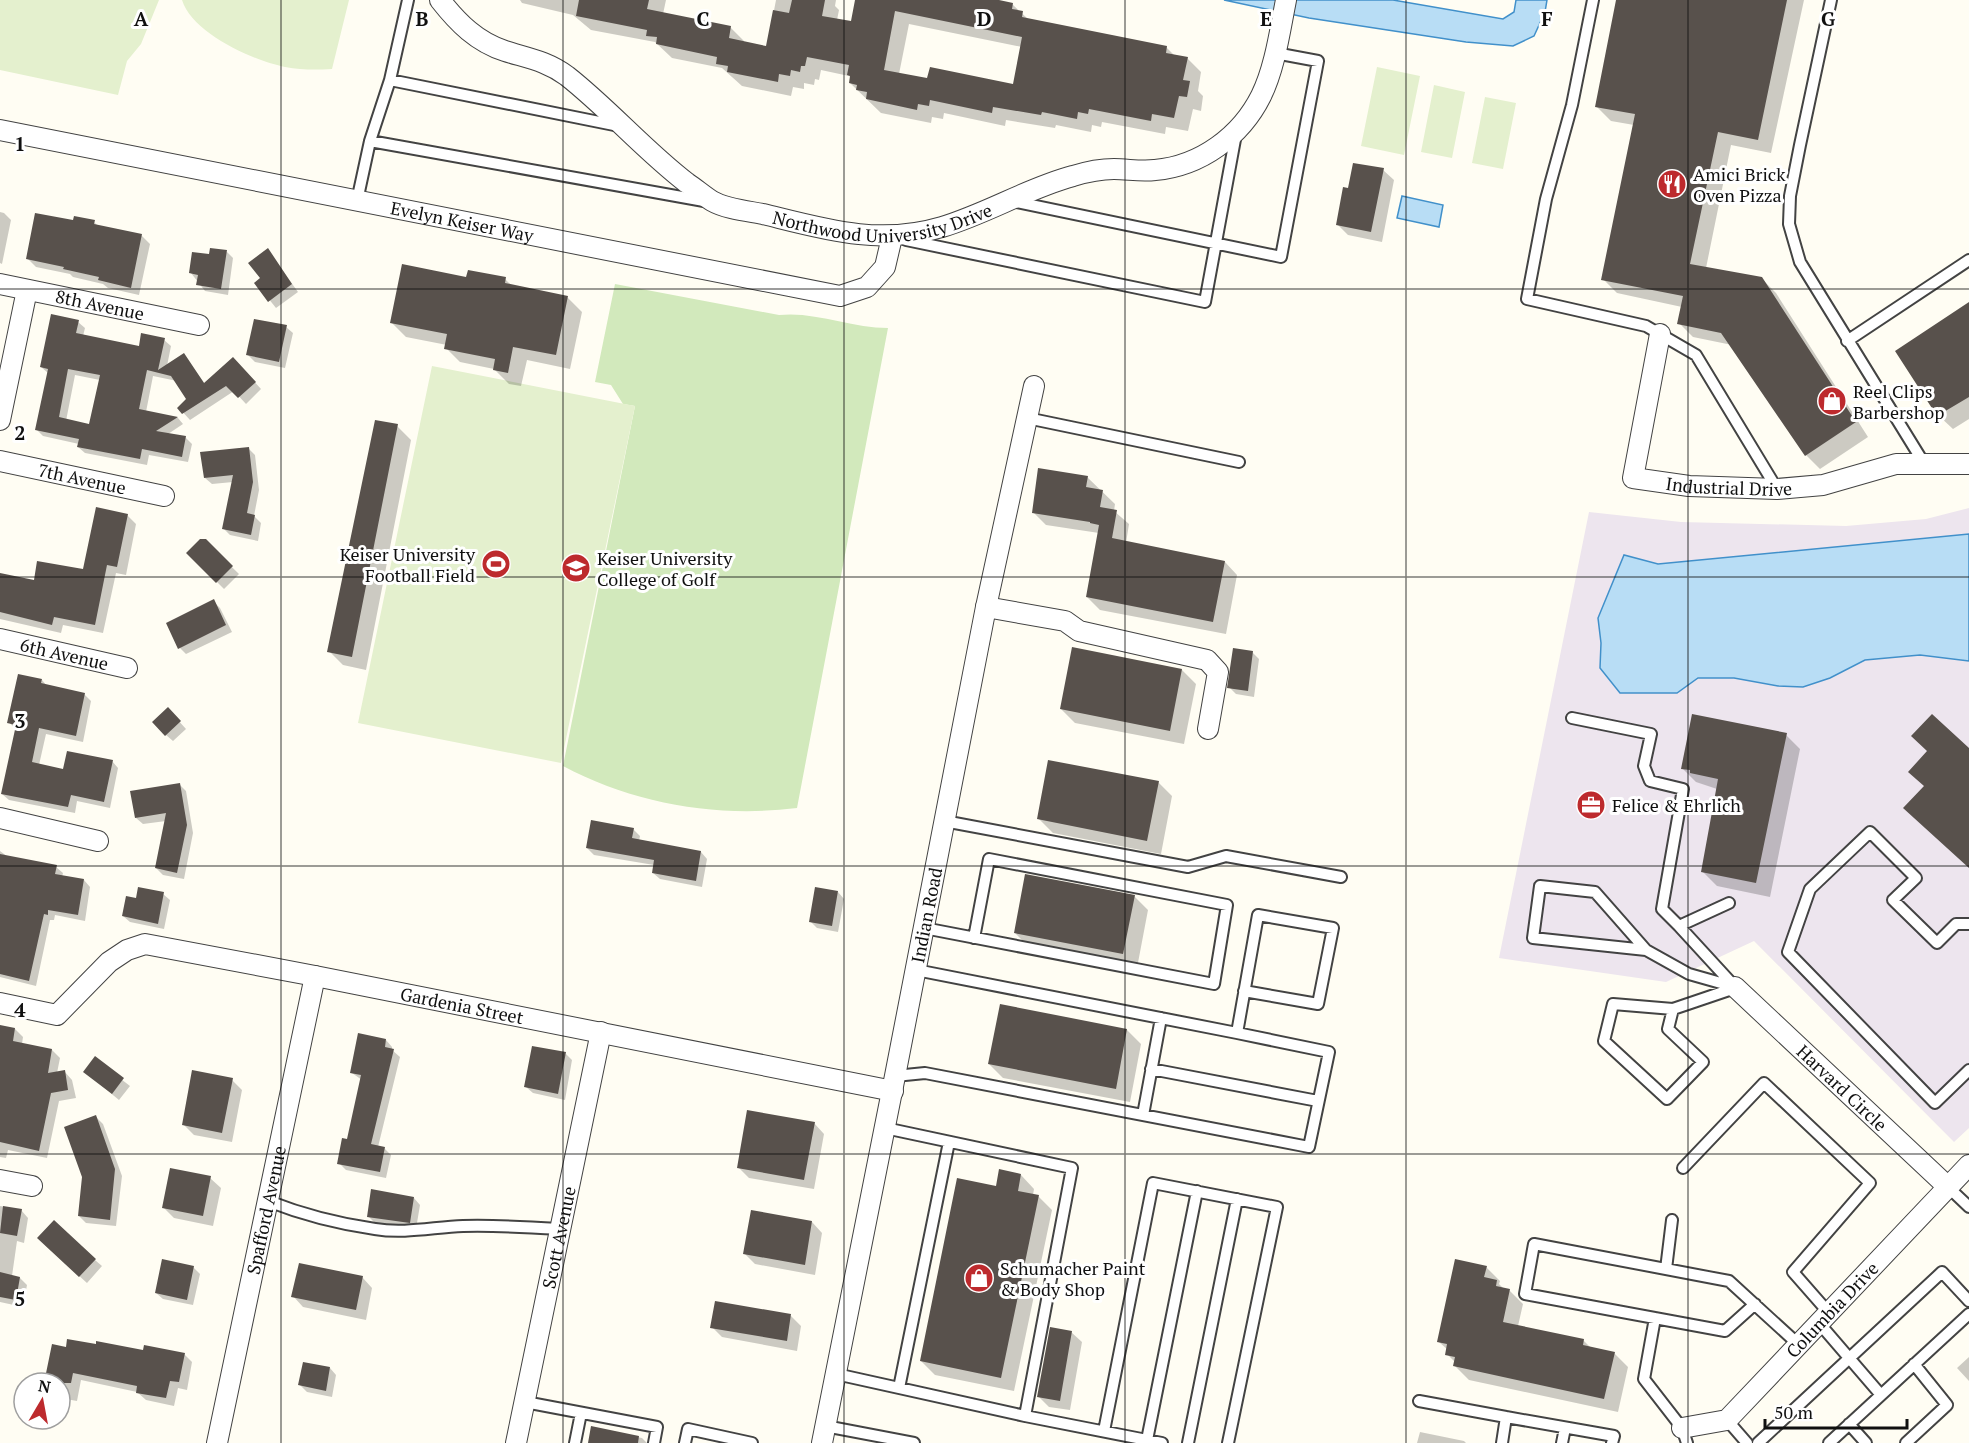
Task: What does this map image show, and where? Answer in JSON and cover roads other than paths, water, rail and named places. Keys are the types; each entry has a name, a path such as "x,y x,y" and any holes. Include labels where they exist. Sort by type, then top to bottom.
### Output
{"street":[{"name":"Northwood University Drive","path":"440,0 460,23 480,40 505,51 555,67 603,105 675,174 714,203 831,231 892,237 942,227 1011,201 1063,178 1114,169 1156,170 1178,166 1213,150 1237,131 1262,94 1275,53 1286,0"},
{"name":"Evelyn Keiser Way","path":"0,130 840,296 867,287 885,267 892,237"},
{"name":"8th Avenue","path":"0,284 199,325"},
{"path":"0,420 27,290"},
{"name":"Industrial Drive","path":"1660,334 1633,478 1689,486 1777,489 1823,485 1896,464 1969,464"},
{"name":"Indian Road","path":"824,1435 986,607 1034,386"},
{"name":"7th Avenue","path":"0,461 164,496"},
{"path":"986,607 1065,621 1080,631 1208,660 1218,672 1208,729"},
{"name":"6th Avenue","path":"0,639 127,668"},
{"path":"0,818 98,842"},
{"name":"Gardenia Street","path":"0,1003 57,1015 110,962 127,950 145,945 315,975 601,1032 894,1084"},
{"name":"Spafford Avenue","path":"217,1443 315,975"},
{"name":"Harvard Circle","path":"1735,987 1948,1187"},
{"name":"Scott Avenue","path":"516,1443 601,1032"},
{"name":"Columbia Drive","path":"1727,1420 1969,1165"},
{"path":"0,1180 32,1186"},
{"path":"1684,1435 1727,1420"}],"lane":[{"path":"357,201 370,141 390,80 408,0"},
{"path":"1593,0 1572,105 1546,199 1527,299 1646,326 1696,355 1777,489"},
{"path":"1831,0 1790,196 1789,224 1800,262 1925,465"},
{"path":"1011,201 1281,257 1318,61 1275,53"},
{"path":"390,80 626,128"},
{"path":"892,237 1205,302 1237,131"},
{"path":"370,141 714,203"},
{"path":"1847,341 1969,260"},
{"path":"1027,418 1239,462"},
{"path":"1572,718 1651,734 1644,766 1650,781 1683,789 1662,909 1735,987"},
{"path":"944,821 1188,867 1226,856 1341,877"},
{"path":"1969,924 1956,924 1937,943 1893,900 1916,878 1870,832 1810,890 1788,952 1935,1103 1969,1070"},
{"path":"924,928 974,938 1214,984 1227,905 989,859 974,938"},
{"path":"1646,950 1533,938 1540,886 1595,892 1646,950 1689,974 1735,987"},
{"path":"1679,926 1729,903"},
{"path":"1237,1033 1244,991 1258,915 1333,928 1318,1004 1244,991"},
{"path":"894,1084 925,1073 1309,1147 1329,1052 916,970"},
{"path":"1673,1009 1668,1029 1703,1062 1667,1099 1604,1041 1613,1004 1673,1009 1735,987"},
{"path":"1143,1115 1161,1018"},
{"path":"1152,1069 1318,1101"},
{"path":"1683,1168 1764,1083 1870,1183 1793,1272 1849,1358 1881,1395"},
{"path":"885,1128 1072,1168 1025,1416"},
{"path":"899,1388 949,1142"},
{"path":"1104,1431 1153,1183 1277,1207 1228,1443"},
{"path":"1948,1187 1969,1207"},
{"path":"1147,1440 1197,1191"},
{"path":"1188,1443 1237,1199"},
{"path":"268,1201 292,1211 376,1230 423,1231 462,1226 561,1229"},
{"path":"1666,1269 1672,1220"},
{"path":"1755,1304 1725,1331 1525,1294 1534,1244 1729,1281 1755,1304 1799,1345"},
{"path":"1758,1443 1942,1272 1969,1301"},
{"path":"1829,1443 1969,1314"},
{"path":"1655,1318 1644,1379 1684,1435"},
{"path":"1906,1443 1947,1405 1914,1364"},
{"path":"836,1374 1025,1416 1162,1443"},
{"path":"1419,1401 1614,1436 1612,1443"},
{"path":"525,1402 657,1427 654,1443"},
{"path":"575,1443 581,1413"},
{"path":"1502,1443 1506,1417"},
{"path":"1727,1420 1747,1443"},
{"path":"1849,1424 1866,1443"},
{"path":"1562,1443 1565,1428"},
{"path":"685,1443 688,1429 752,1443"},
{"path":"824,1435 914,1443"}],"water":[{"path":"1224,0 1393,0 1503,19 1514,12 1516,0 1547,0 1545,12 1534,36 1513,46 1466,42 1309,18"},
{"path":"1402,196 1443,205 1439,227 1397,218"},
{"path":"1969,534 1969,661 1920,655 1865,660 1830,678 1803,687 1778,686 1734,678 1698,678 1677,693 1620,693 1600,668 1601,643 1598,618 1624,555 1658,564"}],"place":[{"name":"Amici Brick Oven Pizza","path":"1672,184"},
{"name":"Reel Clips Barbershop","path":"1832,401"},
{"name":"Keiser University Football Field","path":"496,564"},
{"name":"Keiser University College of Golf","path":"576,568"},
{"name":"Felice & Ehrlich","path":"1591,805"},
{"name":"Schumacher Paint & Body Shop","path":"979,1278"}]}
